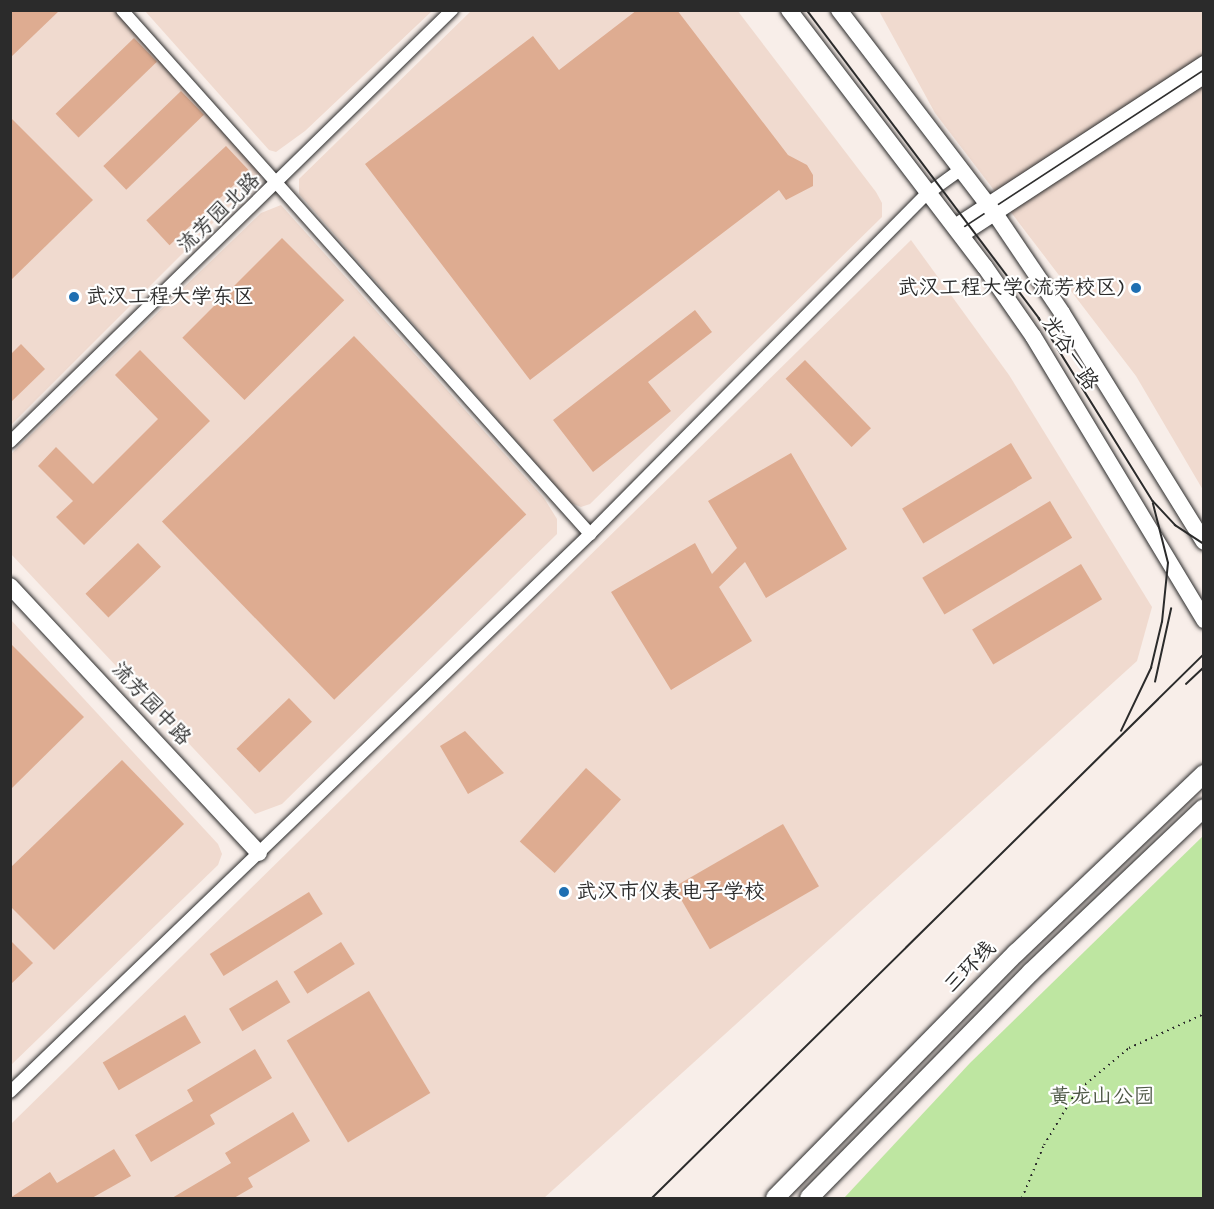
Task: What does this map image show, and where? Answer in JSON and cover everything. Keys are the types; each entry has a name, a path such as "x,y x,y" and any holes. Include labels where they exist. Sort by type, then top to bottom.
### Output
{"highway":[{"name":"三环线","path":"775,1198 1016,953 1203,774"},
{"path":"809,1198 1031,972 1203,808"}],"main road":[{"name":"光谷一路","path":"789,10 957,231 1073,398 1203,620"},
{"name":"光谷一路","path":"839,10 992,209 1062,313 1203,542"},
{"name":"流芳园中路","path":"10,586 259,853"}],"street":[{"path":"122,10 276,186 590,534"},
{"name":"流芳园北路","path":"10,442 276,186 452,10"},
{"path":"992,209 1203,62"},
{"path":"957,231 1203,78"},
{"path":"10,1092 590,534 927,194 960,170"}],"path":[{"path":"1022,1198 1044,1145 1076,1092 1099,1069 1129,1048 1203,1014"}],"shaded area":[{"path":"737,10 876,192 882,203 882,217 590,504 581,507 571,503 299,194 299,179 471,11"},
{"name":"武汉工程大学东区","path":"11,11 121,11 266,170 11,425"},
{"path":"145,11 432,11 305,131 276,152 269,150"},
{"name":"武汉工程大学(流芳校区)","path":"879,11 1203,11 1203,490 1136,376 935,113"},
{"path":"281,205 544,498 557,519 557,534 282,804 255,814 11,554 11,454 261,213"},
{"name":"武汉市仪表电子学校","path":"911,240 1009,375 1152,607 1137,661 544,1198 11,1198 11,1124"},
{"path":"11,620 218,844 222,854 218,865 11,1065"}],"green space":[{"name":"黄龙山公园","path":"1203,836 1203,1198 844,1198 970,1063"}],"building":[{"path":"10,10 60,10 10,58"},
{"path":"637,10 677,10 788,155 807,165 813,175 813,186 786,200 779,190 530,380 365,164 533,36 559,70"},
{"path":"134,38 157,62 79,137 56,114"},
{"path":"181,91 204,115 126,190 103,166"},
{"path":"10,117 93,200 10,281"},
{"path":"226,146 249,171 169,245 146,220"},
{"path":"282,238 344,300 245,400 182,338"},
{"path":"695,310 712,332 648,382 671,411 593,472 553,420"},
{"path":"354,336 526,514 334,700 162,521"},
{"path":"21,344 45,369 10,403 10,355"},
{"path":"140,350 210,421 84,545 56,517 73,501 38,466 56,447 93,484 158,419 115,375"},
{"path":"805,360 871,428 852,447 786,379"},
{"path":"1011,443 1032,478 923,544 902,508"},
{"path":"791,453 847,549 766,598 745,562 719,587 752,641 671,690 611,592 695,543 712,574 737,548 708,501"},
{"path":"1050,501 1072,538 944,615 922,578"},
{"path":"138,543 161,567 108,617 85,594"},
{"path":"1081,564 1102,599 993,665 972,629"},
{"path":"10,643 84,717 10,790"},
{"path":"289,698 312,722 259,772 236,749"},
{"path":"465,731 504,773 468,794 440,746"},
{"path":"122,760 184,824 54,950 10,906 10,868"},
{"path":"586,768 621,799 555,873 520,842"},
{"path":"783,824 819,886 710,949 674,887"},
{"path":"309,892 323,914 224,976 210,954"},
{"path":"10,940 33,963 10,985"},
{"path":"341,942 355,964 307,994 294,972"},
{"path":"277,980 290,1002 242,1031 229,1009"},
{"path":"369,991 430,1093 348,1142 287,1040"},
{"path":"185,1015 201,1043 119,1090 103,1062"},
{"path":"255,1049 272,1078 210,1115 215,1124 151,1162 135,1135 193,1101 187,1090"},
{"path":"293,1112 310,1141 248,1178 253,1187 234,1198 172,1198 231,1163 225,1153"},
{"path":"114,1149 131,1176 92,1198 10,1198 50,1172 57,1183"}],"tram line":[{"path":"807,10 1039,318 1153,501 1175,525 1204,544"},
{"path":"1121,731 1151,668 1162,622 1168,563 1153,504"},
{"path":"1155,682 1171,609"},
{"path":"652,1198 1204,654"},
{"path":"1186,684 1204,667"}],"place":[{"name":"武汉工程大学(流芳校区)","path":"1136,288"},
{"name":"武汉工程大学东区","path":"74,297"},
{"name":"武汉市仪表电子学校","path":"564,892"}]}
